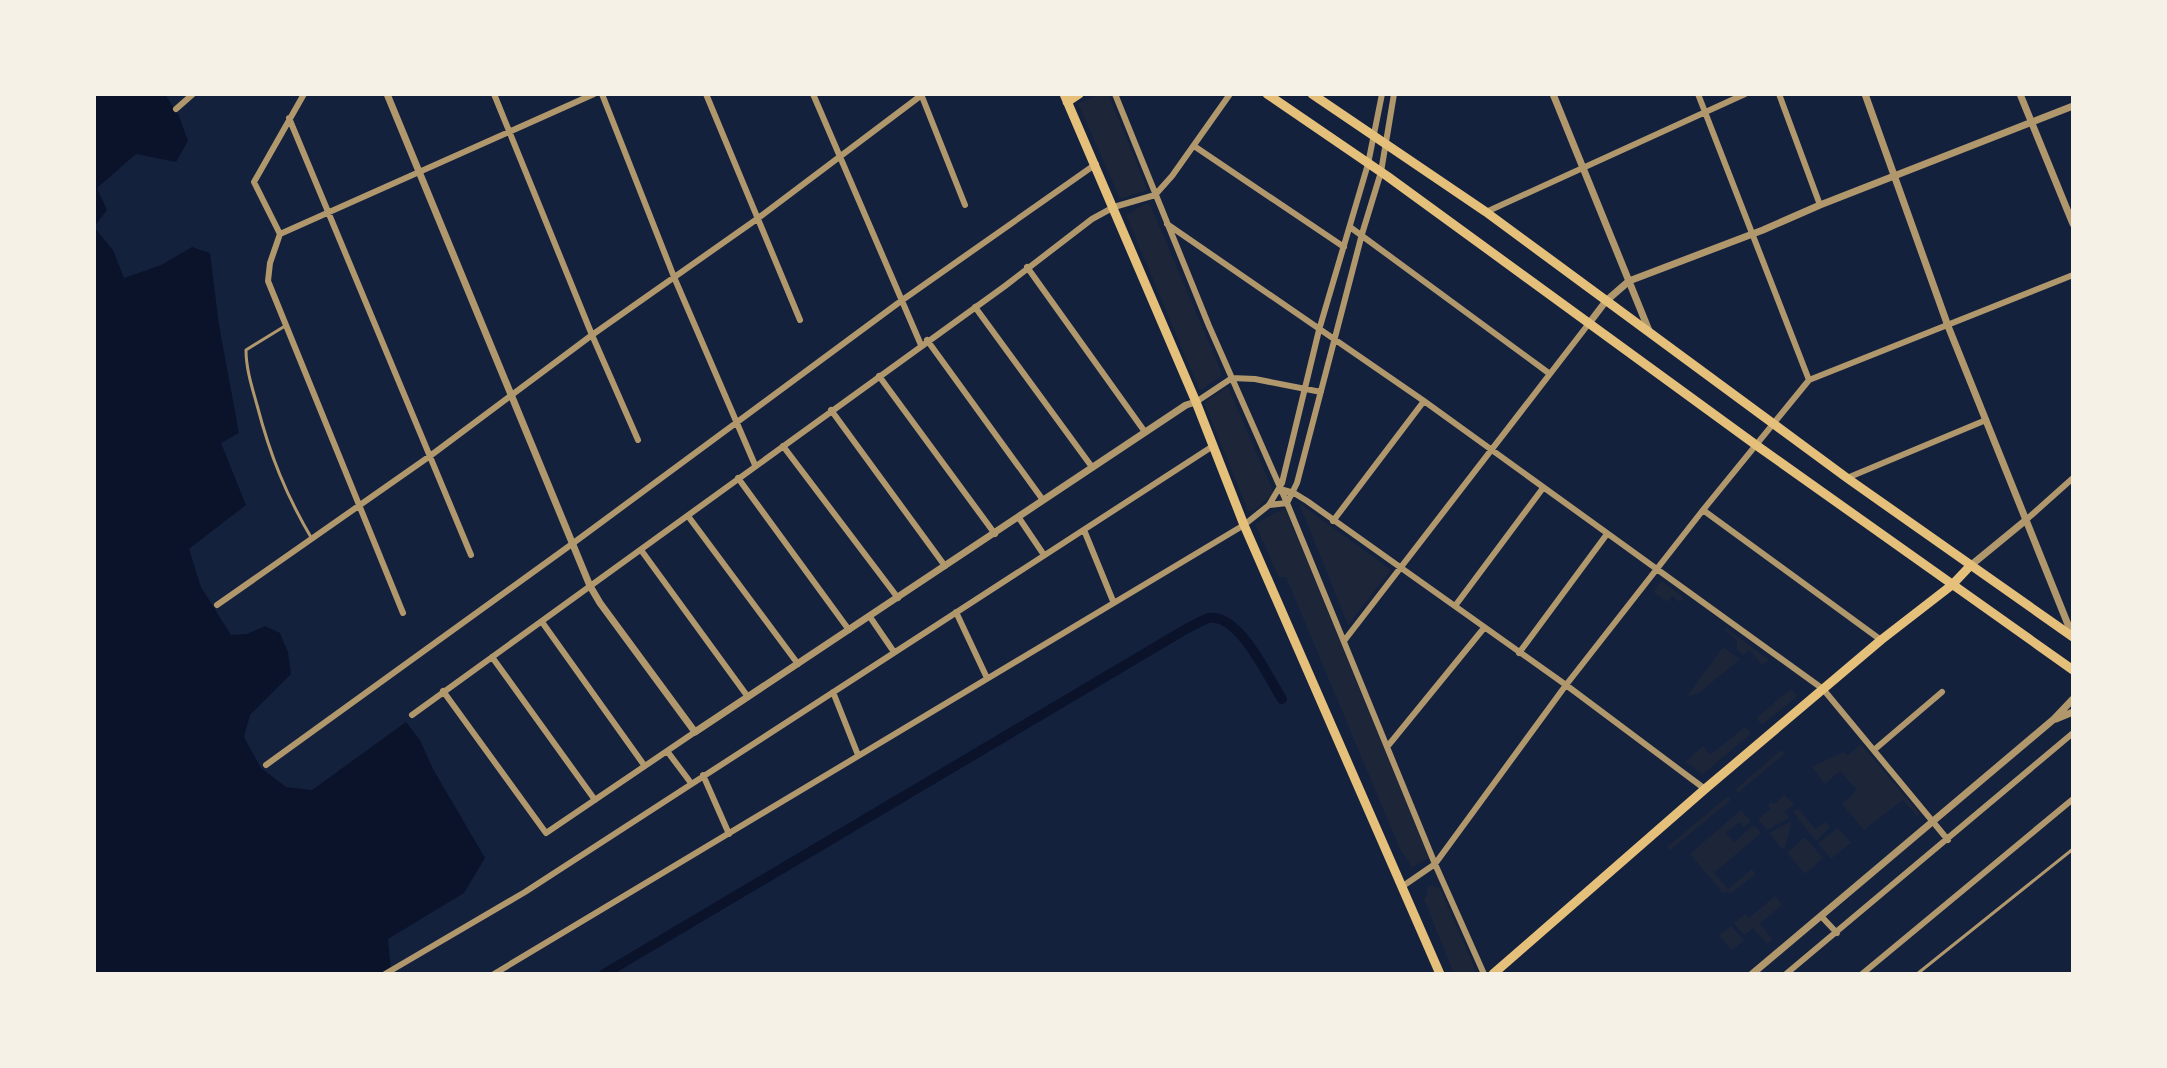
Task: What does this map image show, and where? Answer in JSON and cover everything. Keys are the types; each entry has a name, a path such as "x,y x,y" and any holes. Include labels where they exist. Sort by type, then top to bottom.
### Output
{"main road":[{"path":"1079,94 1066,98 1196,402 1244,525 1440,974"},
{"path":"1267,94 1381,172 1756,445 2073,670"},
{"path":"1312,94 1486,212 1847,478 2073,637"},
{"path":"1493,974 1705,789 1881,640 1952,585 1970,566"},
{"path":"2049,653 2073,677"}],"street":[{"path":"176,109 193,94"},
{"path":"280,234 254,182 304,94"},
{"path":"387,94 590,586 695,732"},
{"path":"494,94 638,440"},
{"path":"403,613 268,281 270,263 280,234 594,94"},
{"path":"602,94 674,277 755,465"},
{"path":"706,94 800,320"},
{"path":"813,94 901,301 924,343 1043,500"},
{"path":"217,605 430,456 592,335 757,219 922,94 965,205"},
{"path":"1115,94 1435,864 1484,974"},
{"path":"412,715 1092,219 1114,207 1155,195 1230,94"},
{"path":"494,974 1244,525 1269,505 1280,489 1303,389 1368,164 1382,94"},
{"path":"1269,505 1287,503 1294,493 1381,172 1394,94"},
{"path":"1553,94 1650,333"},
{"path":"1698,94 1809,380"},
{"path":"1486,212 1745,94"},
{"path":"1779,94 1820,205"},
{"path":"1865,94 1948,326 2073,637"},
{"path":"2020,94 2073,224"},
{"path":"1344,641 1606,301 1629,281 2073,106"},
{"path":"289,118 471,555"},
{"path":"1194,146 1344,247"},
{"path":"266,765 901,301 1096,164"},
{"path":"1167,224 1424,401 1823,689 1948,840"},
{"path":"1350,227 1550,374"},
{"path":"1027,267 1145,432"},
{"path":"1403,886 1435,864 1566,685 1809,380 2073,275"},
{"path":"975,307 1092,467"},
{"path":"879,376 995,534"},
{"path":"443,691 546,833 1092,467 1232,378 1255,379 1321,392"},
{"path":"1333,521 1424,401"},
{"path":"831,410 945,566"},
{"path":"1847,478 1986,420"},
{"path":"783,446 898,598"},
{"path":"385,974 525,892 1213,446"},
{"path":"738,478 849,630"},
{"path":"1970,566 2073,478"},
{"path":"1455,606 1543,488"},
{"path":"1280,489 1294,493 1403,568 1705,789"},
{"path":"1703,510 1881,640"},
{"path":"688,516 798,664"},
{"path":"1019,518 1044,555"},
{"path":"1084,530 1113,601"},
{"path":"1519,653 1607,534"},
{"path":"641,550 748,697"},
{"path":"956,612 987,678"},
{"path":"870,617 894,652"},
{"path":"542,622 644,765"},
{"path":"1387,747 1484,628"},
{"path":"492,657 595,800"},
{"path":"833,692 858,755"},
{"path":"1874,750 1942,692"},
{"path":"1752,974 2054,719 2073,699"},
{"path":"2054,719 2073,712"},
{"path":"1786,974 2073,733"},
{"path":"667,751 691,783"},
{"path":"703,775 729,834"},
{"path":"1862,974 2073,799"},
{"path":"1821,916 1837,933"}],"lane":[{"path":"286,326 246,350 246,366 271,457 293,507 312,539"},
{"path":"1917,974 2073,849"}],"shaded area":[{"path":"94,94 165,94 179,116 188,141 176,162 136,154 97,188 107,210 94,227"},
{"path":"1102,94 1109,96 1147,190 1120,199 1078,103"},
{"path":"1149,202 1221,371 1221,376 1202,389 1199,389 1126,215"},
{"path":"94,227 113,250 124,278 161,265 192,247 210,253 219,325 239,433 221,443 246,505 189,549 201,587 231,635 247,634 265,626 280,633 288,652 291,674 250,715 244,737 261,768 286,787 312,790 406,722 420,740 433,769 485,858 464,893 388,939 391,971 388,974 94,974"},
{"path":"1228,387 1272,489 1272,494 1255,510 1248,511 1205,405 1206,401"},
{"path":"1299,503 1391,570 1348,625"},
{"path":"1285,508 1429,858 1412,867 1399,847 1286,577 1279,577 1255,524"},
{"path":"1662,581 1684,598 1680,602 1672,596 1667,602 1653,592"},
{"path":"1726,628 1769,660 1762,665 1750,650 1743,655 1737,650 1737,640 1724,630"},
{"path":"1723,647 1740,659 1699,693 1688,695"},
{"path":"1791,689 1797,696 1762,725 1756,718"},
{"path":"1745,727 1751,734 1703,774 1685,762 1703,746 1710,755"},
{"path":"1861,744 1920,814 1917,816 1903,800 1864,830 1842,804 1857,790 1840,771 1825,784 1812,767 1843,752 1848,755"},
{"path":"1781,750 1785,753 1738,793 1736,789"},
{"path":"1784,795 1794,804 1785,812 1789,818 1767,830 1758,819 1770,809 1768,805 1771,802 1774,804"},
{"path":"1728,796 1731,800 1670,850 1667,847"},
{"path":"1798,808 1815,829 1825,822 1830,827 1816,841 1793,812"},
{"path":"1741,810 1751,822 1744,827 1739,822 1726,833 1734,842 1754,825 1761,833 1714,873 1728,889 1752,869 1756,874 1730,894 1727,891 1723,893 1690,854"},
{"path":"1792,821 1785,847 1782,849 1769,833"},
{"path":"1838,828 1851,843 1831,859 1818,843"},
{"path":"1805,837 1823,858 1805,874 1787,853"},
{"path":"1432,885 1440,889 1475,974 1454,974 1424,899 1428,895 1427,888"},
{"path":"1775,896 1782,905 1760,923 1772,939 1767,944 1753,928 1744,935 1734,923 1745,914 1749,918"},
{"path":"1731,926 1744,940 1732,950 1719,935"}],"waterway":[{"path":"604,974 1206,619 1220,619 1242,636 1282,699"}]}
